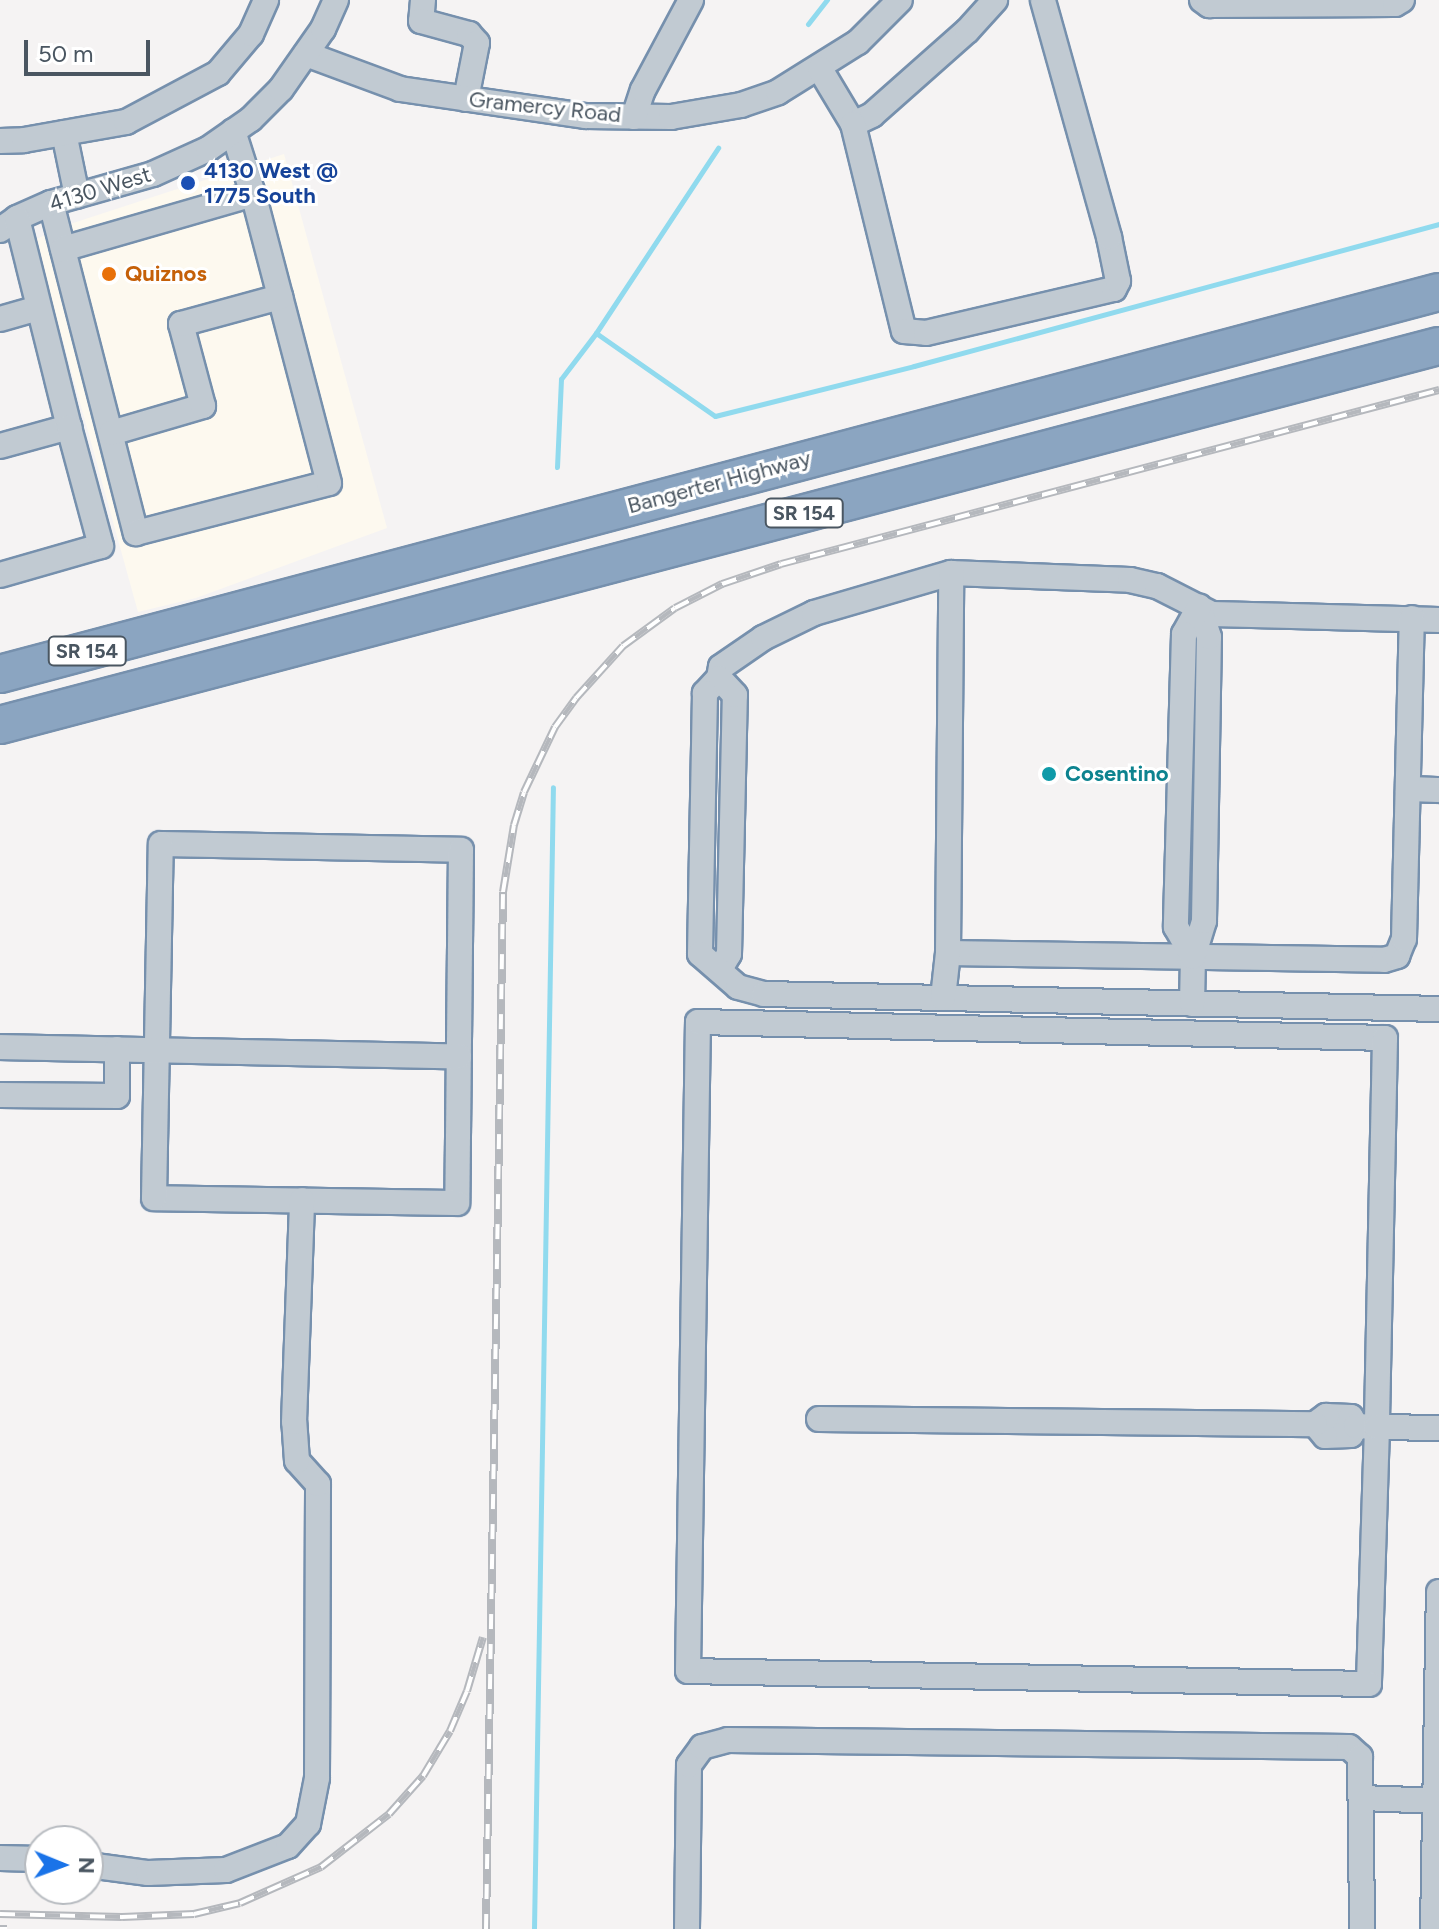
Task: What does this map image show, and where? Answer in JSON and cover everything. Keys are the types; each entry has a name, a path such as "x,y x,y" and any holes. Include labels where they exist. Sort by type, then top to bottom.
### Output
{"highway":[{"name":"Bangerter Highway","path":"0,674 1439,292"},
{"name":"SR 154","path":"0,725 1439,346"}],"street":[{"path":"0,141 126,122 218,73 251,34 266,0"},
{"name":"4130 West","path":"8,224 51,203 153,174 208,149 281,89 306,54 336,0"},
{"path":"423,0 421,21 469,34 477,43 466,99"},
{"path":"634,117 643,90 691,0"},
{"name":"Gramercy Road","path":"306,54 400,89 586,116 671,117 741,105 778,92 820,69 858,42 900,0"},
{"path":"853,124 884,105 967,31 995,0"},
{"path":"820,69 853,124 904,331 926,333 1114,289 1118,281 1109,237 1043,0"},
{"path":"1202,0 1209,5 1395,4 1402,0"},
{"path":"51,203 136,533 329,483 253,194 233,131"},
{"path":"64,133 77,196"},
{"path":"63,249 253,194"},
{"path":"0,575 101,546 38,308 8,224"},
{"path":"111,433 203,406 181,324 280,297"},
{"path":"0,319 38,308"},
{"path":"0,446 69,427"},
{"path":"943,998 948,953 951,573"},
{"path":"1439,620 1212,614 1157,586 1130,580 951,573 814,613 753,645 721,667 719,678 735,695 729,954 720,969 738,987 764,994 1439,1009"},
{"path":"1192,1004 1193,957 1204,921 1205,873 1209,637 1199,607"},
{"path":"948,953 1384,960 1397,956 1404,939 1412,618"},
{"path":"1408,789 1439,790"},
{"path":"161,844 461,850 457,1203 154,1198 157,1050 161,844"},
{"path":"698,1022 1385,1038 1366,1427 1369,1684 688,1671 698,1022"},
{"path":"0,1047 459,1057"},
{"path":"0,1095 117,1096 117,1049"},
{"path":"104,1867 148,1873 226,1870 288,1846 308,1824 317,1778 318,1484 297,1461 294,1422 302,1200"},
{"path":"819,1419 1315,1424 1326,1416 1351,1417 1366,1427 1439,1428"},
{"path":"1433,1929 1439,1592"},
{"path":"687,1929 689,1765 694,1754 713,1742 1349,1747 1360,1757 1362,1929"},
{"path":"1362,1798 1437,1801"},
{"path":"0,1858 24,1859"}],"shaded area":[{"path":"284,154 387,528 196,598 138,612 35,240 58,228"}],"waterway":[{"path":"808,24 827,0"},
{"path":"557,467 561,379 596,333 718,148"},
{"path":"596,333 715,416 914,366 1439,224"},
{"path":"534,1929 553,787"}],"railway":[{"path":"486,1929 503,892 514,825 524,792 555,727 576,698 623,646 675,608 722,584 781,564 1439,390"},
{"path":"0,1914 122,1917 194,1914 240,1903 321,1867 389,1814 423,1776 450,1731 467,1691 483,1637"},
{"path":"0,1929 7,1929"}],"place":[{"name":"4130 West @ 1775 South","path":"188,183"},
{"name":"Quiznos","path":"109,274"},
{"name":"Cosentino","path":"1049,774"}]}
